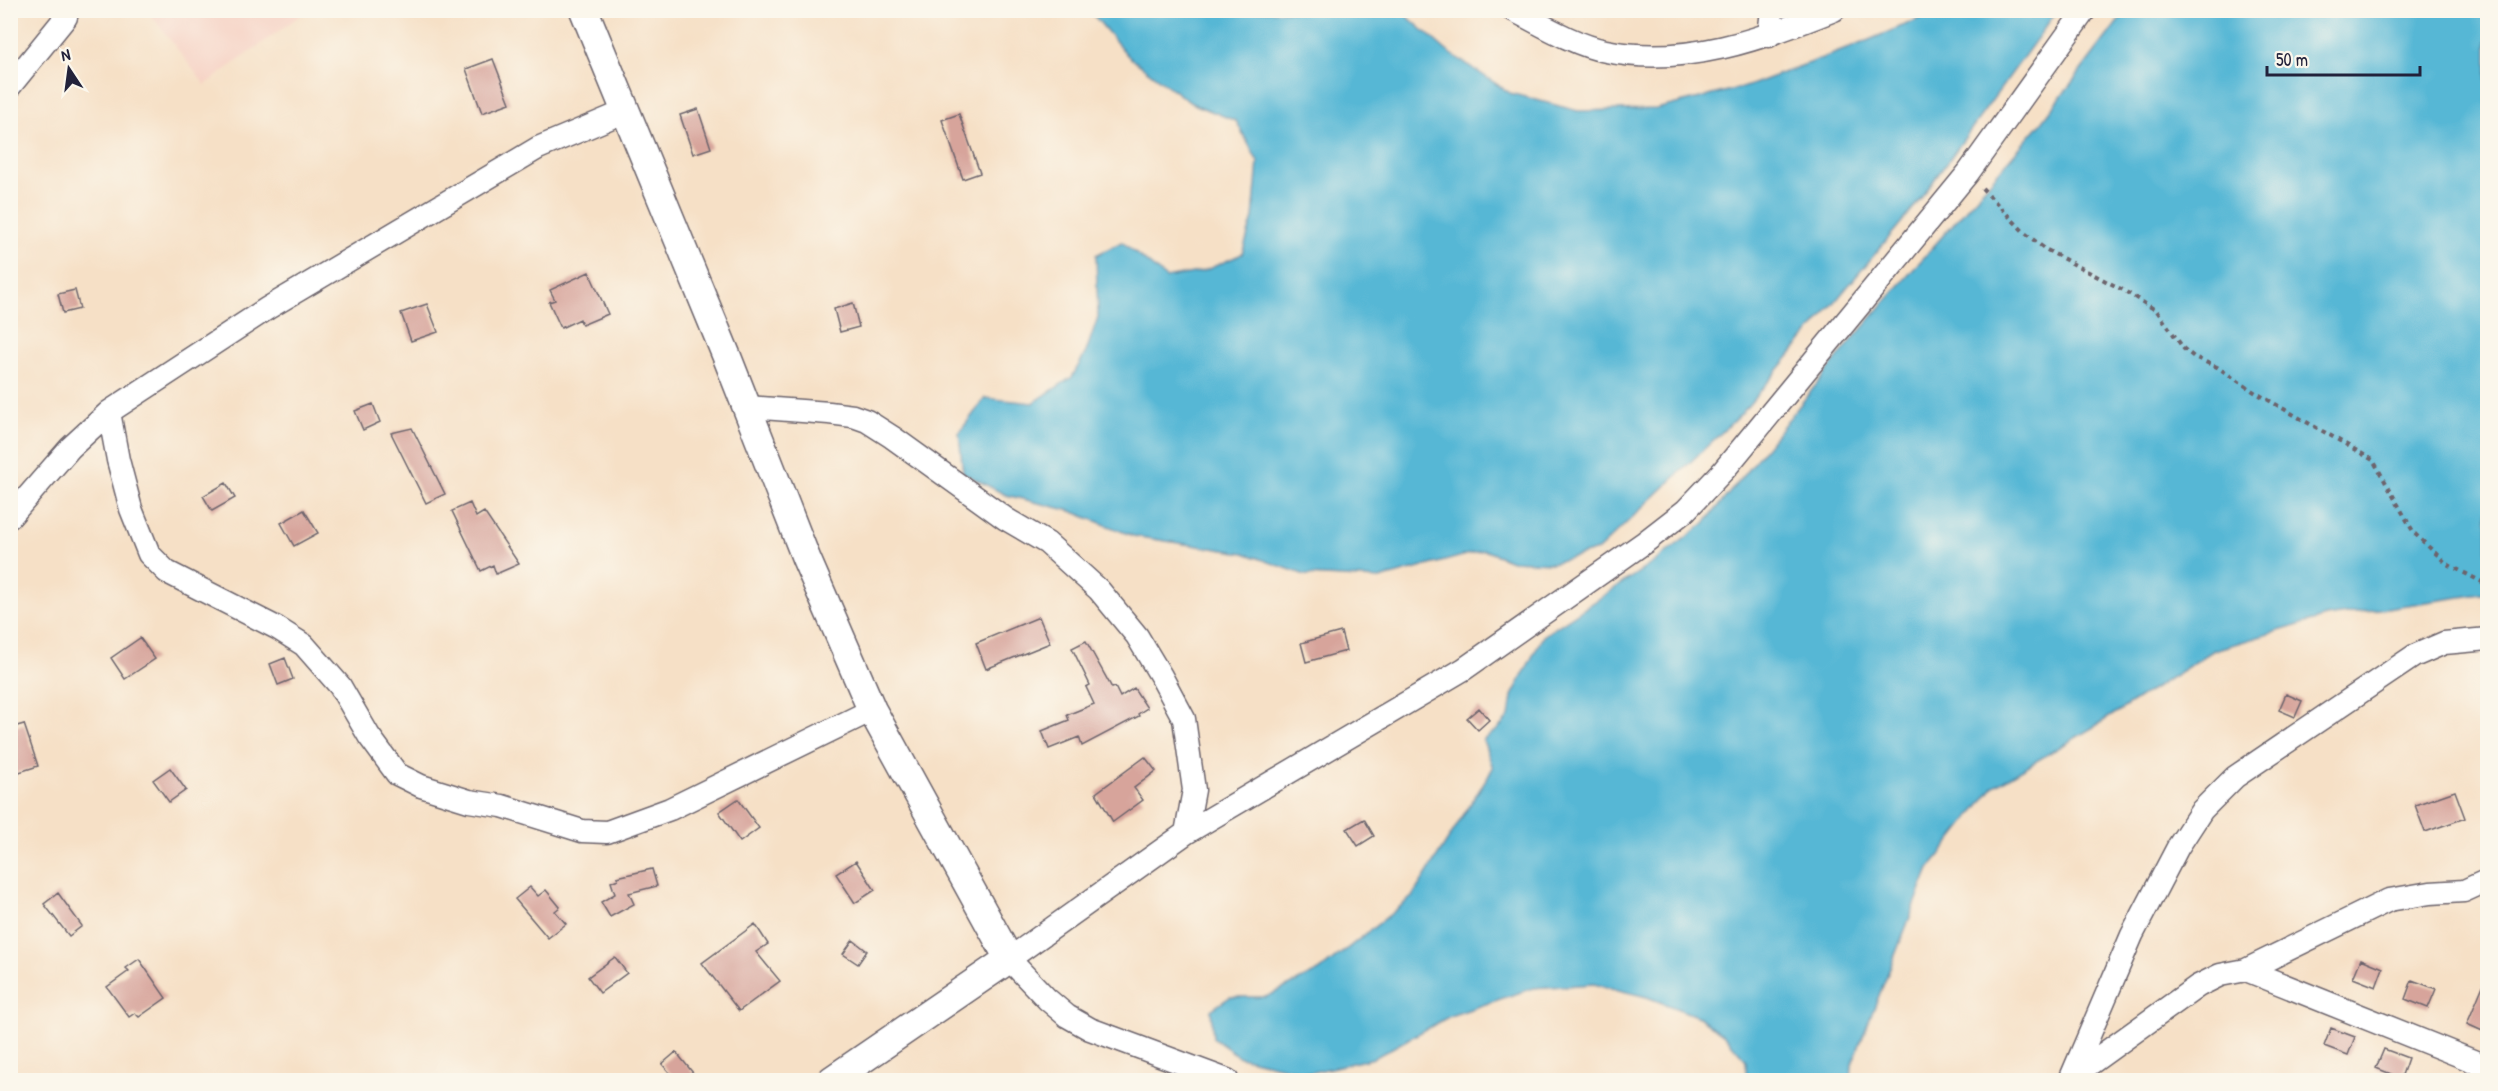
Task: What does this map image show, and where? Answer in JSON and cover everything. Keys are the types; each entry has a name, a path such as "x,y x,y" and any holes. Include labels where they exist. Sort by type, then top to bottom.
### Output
{"main road":[{"path":"584,10 747,407 806,558 872,710 1010,959 832,1080"}],"street":[{"path":"10,86 66,17 67,10"},
{"path":"1514,10 1552,31 1605,51 1678,57 1769,36 1834,10"},
{"path":"1769,36 1772,10"},
{"path":"1227,1080 1090,1029 1066,1016 1010,959 1186,833 1464,669 1646,542 1685,511 1724,470 1968,173 2085,10"},
{"path":"10,517 70,448 109,412 268,308 538,148 626,111"},
{"path":"747,407 829,413 853,416 867,421 1006,519 1047,543 1099,590 1137,636 1184,719 1194,790 1186,833"},
{"path":"109,412 118,460 131,509 149,555 167,572 278,628 304,645 340,686 369,736 398,774 421,786 470,801 502,806 582,831 606,832 670,809 872,710"},
{"path":"2071,1079 2132,935 2178,847 2202,810 2235,777 2414,656 2444,643 2487,639"},
{"path":"2071,1079 2198,986 2220,975 2246,970 2389,900 2430,893 2464,891 2487,880"},
{"path":"2246,970 2487,1066"}],"path":[{"path":"1968,173 2025,233 2045,249 2123,290 2157,311 2184,349 2194,357 2217,368 2373,460 2414,533 2447,564 2487,585"}],"shaded area":[{"path":"148,11 306,11 205,85"}],"water":[{"path":"1090,11 1401,11 1447,51 1510,93 1578,111 1656,109 1748,86 1857,45 1938,11 2057,11 1916,205 1742,413 1598,550 1552,563 1512,561 1484,550 1380,579 1305,575 1244,553 1133,536 1071,511 1006,495 963,473 959,433 985,398 1033,403 1072,377 1086,352 1098,317 1096,255 1122,242 1166,278 1204,271 1242,254 1253,218 1258,162 1236,121 1191,103 1128,56"},
{"path":"2126,11 2487,11 2487,593 2326,617 2214,650 2097,725 1994,786 1929,869 1852,1064 1851,1080 1746,1080 1746,1060 1724,1035 1699,1017 1647,997 1594,984 1533,988 1450,1016 1374,1058 1309,1073 1240,1057 1213,1038 1211,1010 1230,997 1266,997 1319,971 1412,897 1493,768 1483,740 1509,717 1512,696 1543,636 1654,562 1705,523 1857,334 2042,122"}],"building":[{"path":"493,59 510,103 482,113 466,69"},
{"path":"698,109 711,148 693,154 680,115"},
{"path":"959,114 980,173 963,179 942,120"},
{"path":"589,272 608,314 582,325 580,319 561,328 549,302 555,300 550,290"},
{"path":"75,290 80,309 63,313 58,294"},
{"path":"853,303 859,327 840,332 834,309"},
{"path":"427,304 438,332 411,341 401,313"},
{"path":"373,404 380,422 363,430 355,411"},
{"path":"412,428 445,494 426,503 391,433"},
{"path":"226,483 235,498 212,511 203,496"},
{"path":"470,503 476,517 484,512 519,564 496,574 493,565 481,571 452,511"},
{"path":"304,510 318,533 294,546 281,523"},
{"path":"1039,617 1050,643 986,669 976,643"},
{"path":"1341,632 1346,651 1306,662 1301,643"},
{"path":"140,638 155,659 125,679 111,658"},
{"path":"1086,641 1112,688 1115,687 1120,697 1134,688 1147,708 1138,714 1139,716 1082,746 1079,737 1049,749 1042,731 1069,720 1067,715 1094,704 1086,687 1090,685 1072,648"},
{"path":"285,658 293,679 278,685 270,664"},
{"path":"2286,694 2302,701 2295,717 2279,710"},
{"path":"1479,708 1489,720 1478,730 1467,718"},
{"path":"24,724 38,766 10,775 10,728"},
{"path":"1145,757 1156,771 1134,788 1143,800 1113,822 1096,793"},
{"path":"170,768 186,790 169,802 153,780"},
{"path":"2455,791 2465,818 2425,832 2415,805"},
{"path":"738,799 759,828 740,842 719,812"},
{"path":"1364,819 1374,836 1358,846 1347,829"},
{"path":"856,861 875,890 855,903 836,874"},
{"path":"652,869 657,886 629,893 634,904 610,917 601,902 615,894 611,882 618,879 617,877"},
{"path":"530,887 538,896 546,890 560,907 555,911 566,924 548,938 515,899"},
{"path":"58,893 82,926 69,936 44,904"},
{"path":"755,924 768,944 756,952 780,981 739,1011 702,963"},
{"path":"853,940 867,951 858,964 843,954"},
{"path":"615,957 627,973 600,993 588,977"},
{"path":"139,959 166,998 139,1017 135,1013 129,1017 107,987 129,971 126,968"},
{"path":"2361,959 2383,968 2376,987 2353,978"},
{"path":"2487,976 2487,1033 2467,1024"},
{"path":"2412,980 2436,989 2428,1008 2405,999"},
{"path":"2331,1028 2355,1037 2348,1055 2324,1046"},
{"path":"2384,1049 2408,1058 2401,1078 2376,1068"},
{"path":"676,1052 694,1074 686,1080 676,1080 662,1064"}]}
